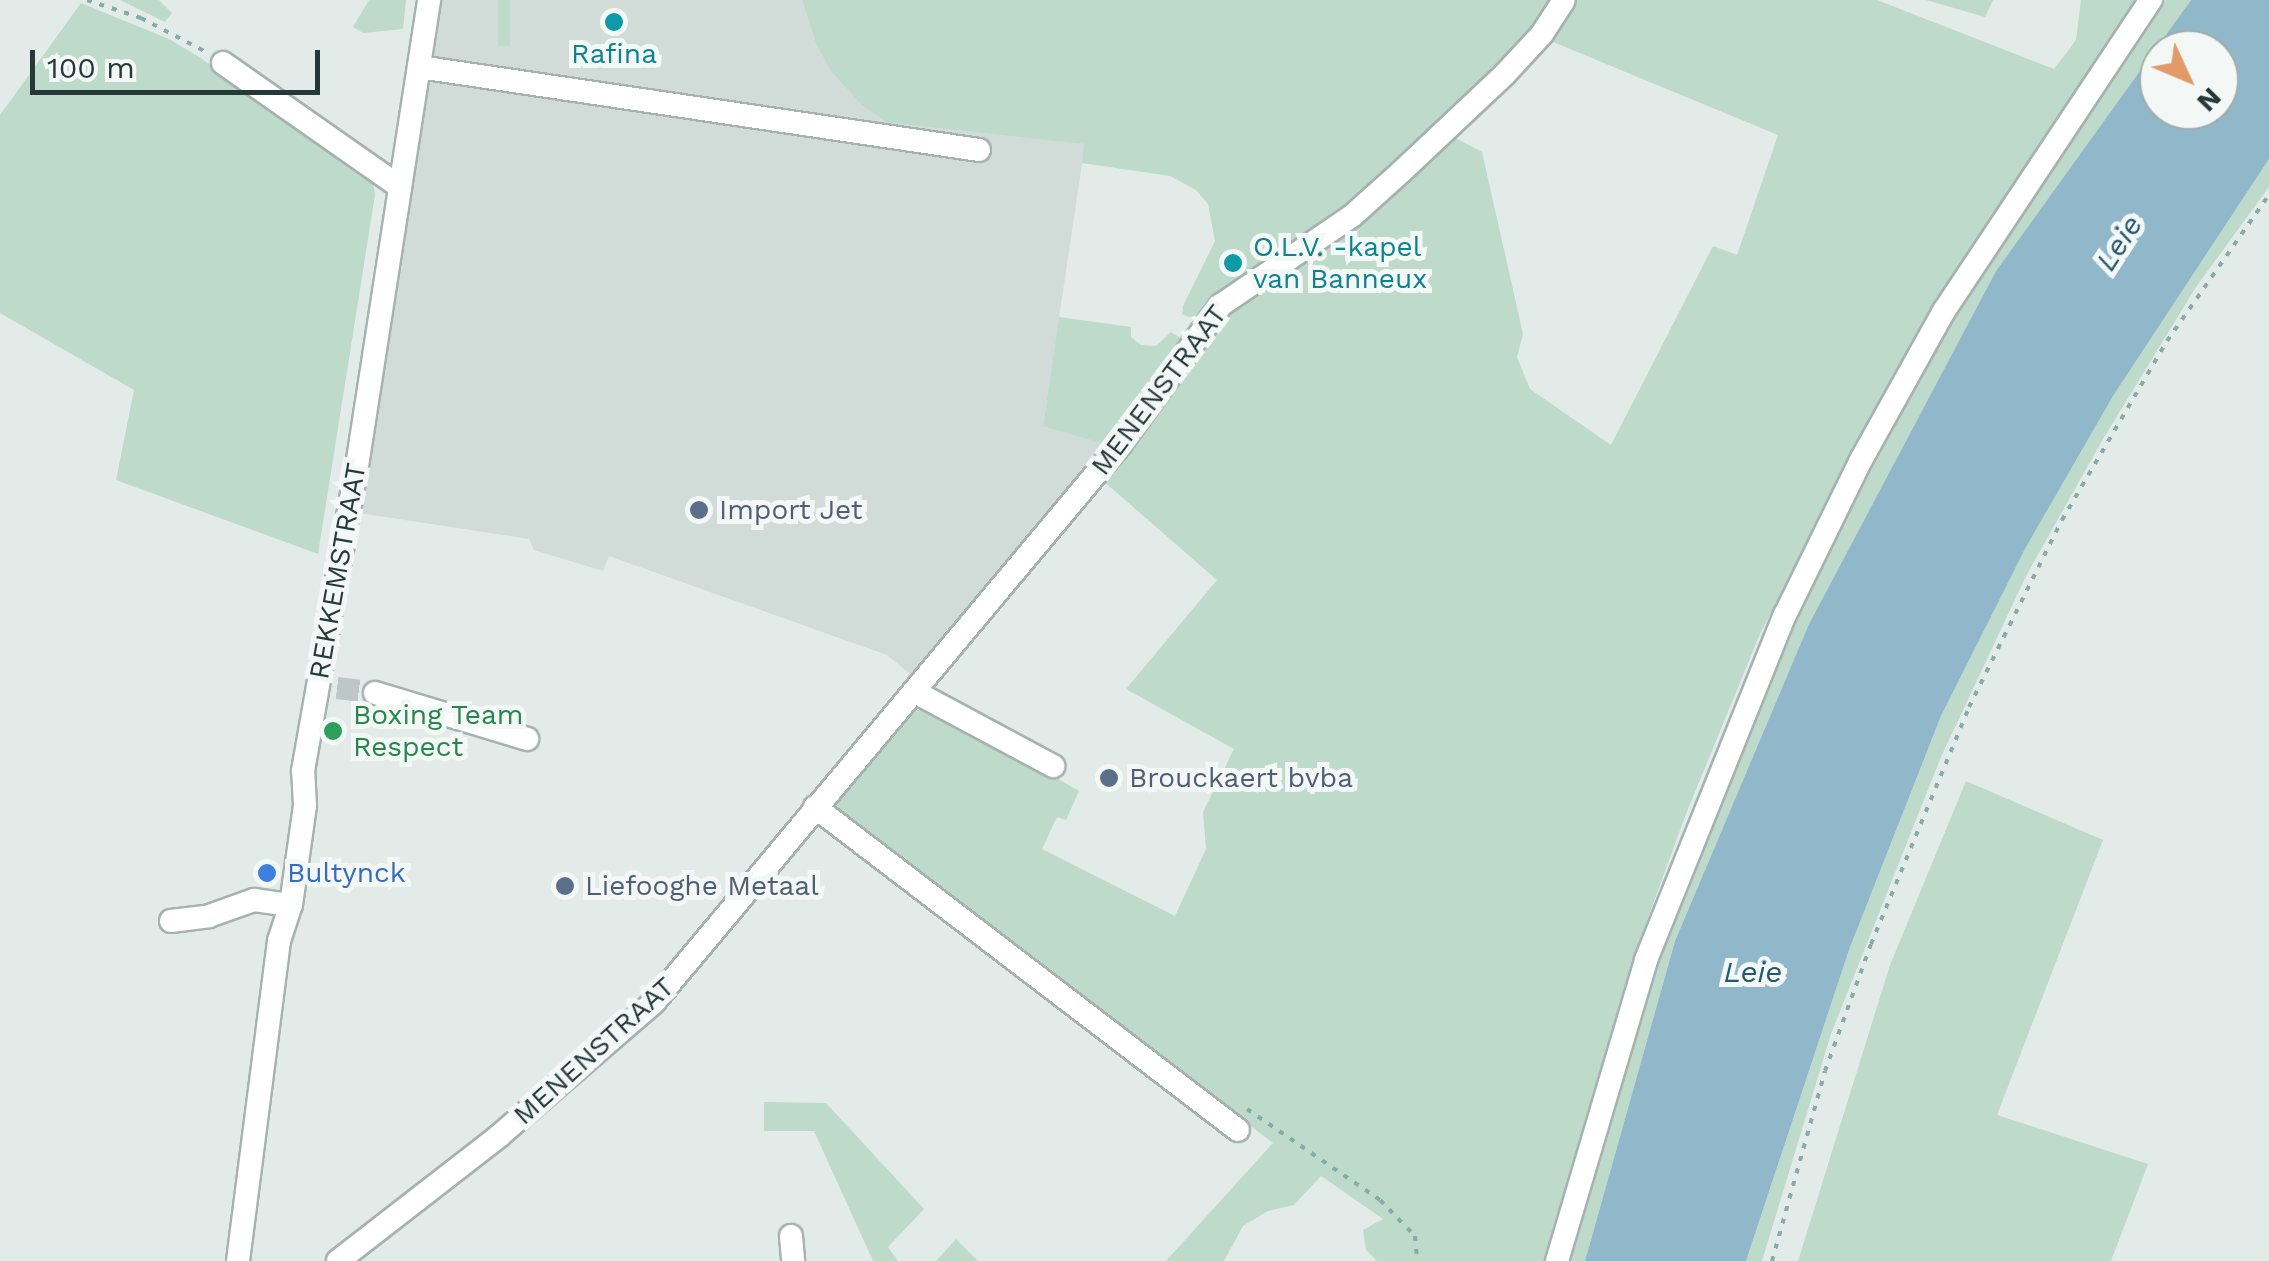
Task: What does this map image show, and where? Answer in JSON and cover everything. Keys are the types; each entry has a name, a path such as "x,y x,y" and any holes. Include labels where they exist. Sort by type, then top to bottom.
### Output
{"street":[{"name":"REKKEMSTRAAT","path":"238,1261 277,959 291,905 327,686 429,0"},
{"name":"MENENSTRAAT","path":"338,1261 499,1136 654,1002 1120,445 1221,306 1352,216 1504,74 1542,34 1564,0"},
{"path":"1557,1261 1646,960 1785,616 1861,460 1944,311 2152,0"},
{"path":"223,63 400,187"},
{"path":"419,67 979,150"},
{"path":"915,692 1053,766"},
{"path":"375,693 527,739"},
{"path":"815,806 1232,1125"},
{"path":"171,921 209,916 254,900 291,905"},
{"path":"791,1236 793,1261"}],"path":[{"path":"87,0 142,18 223,63"},
{"path":"1772,1261 1825,1072 1871,944 1969,707 2081,488 2167,341 2269,194"},
{"path":"1232,1125 1241,1104 1380,1200 1415,1236 1417,1261"}],"shaded area":[{"path":"438,0 802,0 816,44 994,132 1085,144 1043,425 1108,445 915,678 887,655 609,556 603,571 534,550 529,539 359,513 400,277"}],"green space":[{"path":"120,0 159,0 172,13 165,22"},
{"path":"369,0 406,0 403,29 363,33 353,27"},
{"path":"498,0 510,0 510,46 498,46"},
{"path":"802,0 1554,0 1519,48 1353,205 1224,289 1200,316 1189,317 1182,314 1183,306 1215,241 1208,204 1196,190 1170,176 1082,163 1084,144 886,122 861,104 832,72 816,44"},
{"path":"1576,0 1877,0 2054,69 2076,40 2081,0 2143,0 1995,217 1828,500 1760,634 1686,814 1631,964 1545,1261 1377,1261 1366,1250 1363,1230 1383,1219 1321,1176 1294,1205 1268,1211 1243,1226 1224,1261 1166,1261 1273,1143 833,810 831,802 910,710 937,709 1079,791 1066,820 1057,817 1042,849 1175,916 1206,849 1203,812 1234,749 1126,689 1217,580 1101,479 1223,314 1454,137 1482,152 1523,334 1517,357 1530,389 1611,445 1713,246 1737,255 1778,135 1553,42"},
{"path":"1926,0 1993,0 1985,17"},
{"path":"2166,0 2191,0 2169,30 2146,30"},
{"path":"81,3 169,39 201,58 373,182 375,195 318,554 116,480 134,390 0,313 0,115"},
{"path":"2139,40 2139,72 1996,271 1809,624 1675,941 1585,1261 1566,1261 1662,938 1817,571 1964,298"},
{"path":"2269,159 2269,187 2196,287 2103,439 2026,576 1941,757 1831,1034 1762,1261 1746,1261 1849,950 1941,716 2025,549 2113,396"},
{"path":"1059,317 1131,327 1131,337 1141,345 1156,346 1171,332 1184,340 1108,445 1043,426"},
{"path":"1966,781 2103,840 1997,1115 2148,1164 2111,1261 1798,1261 1890,965"},
{"path":"764,1102 826,1103 924,1209 888,1247 898,1261 873,1261 814,1131 764,1131"},
{"path":"956,1239 978,1261 936,1261"}],"water":[{"name":"Leie","path":"2191,0 2269,0 2269,159 2113,396 2025,549 1941,716 1849,950 1746,1261 1585,1261 1675,941 1809,624 1996,271 2139,72 2139,130 2239,130 2239,30 2169,30"}],"tunnel":[{"path":"337,688 375,693"}],"place":[{"name":"Rafina","path":"614,22"},
{"name":"O.L.V. -kapel van Banneux","path":"1233,263"},
{"name":"Import Jet","path":"699,510"},
{"name":"Boxing Team Respect","path":"333,731"},
{"name":"Brouckaert bvba","path":"1109,778"},
{"name":"Bultynck","path":"267,873"},
{"name":"Liefooghe Metaal","path":"565,886"}]}
